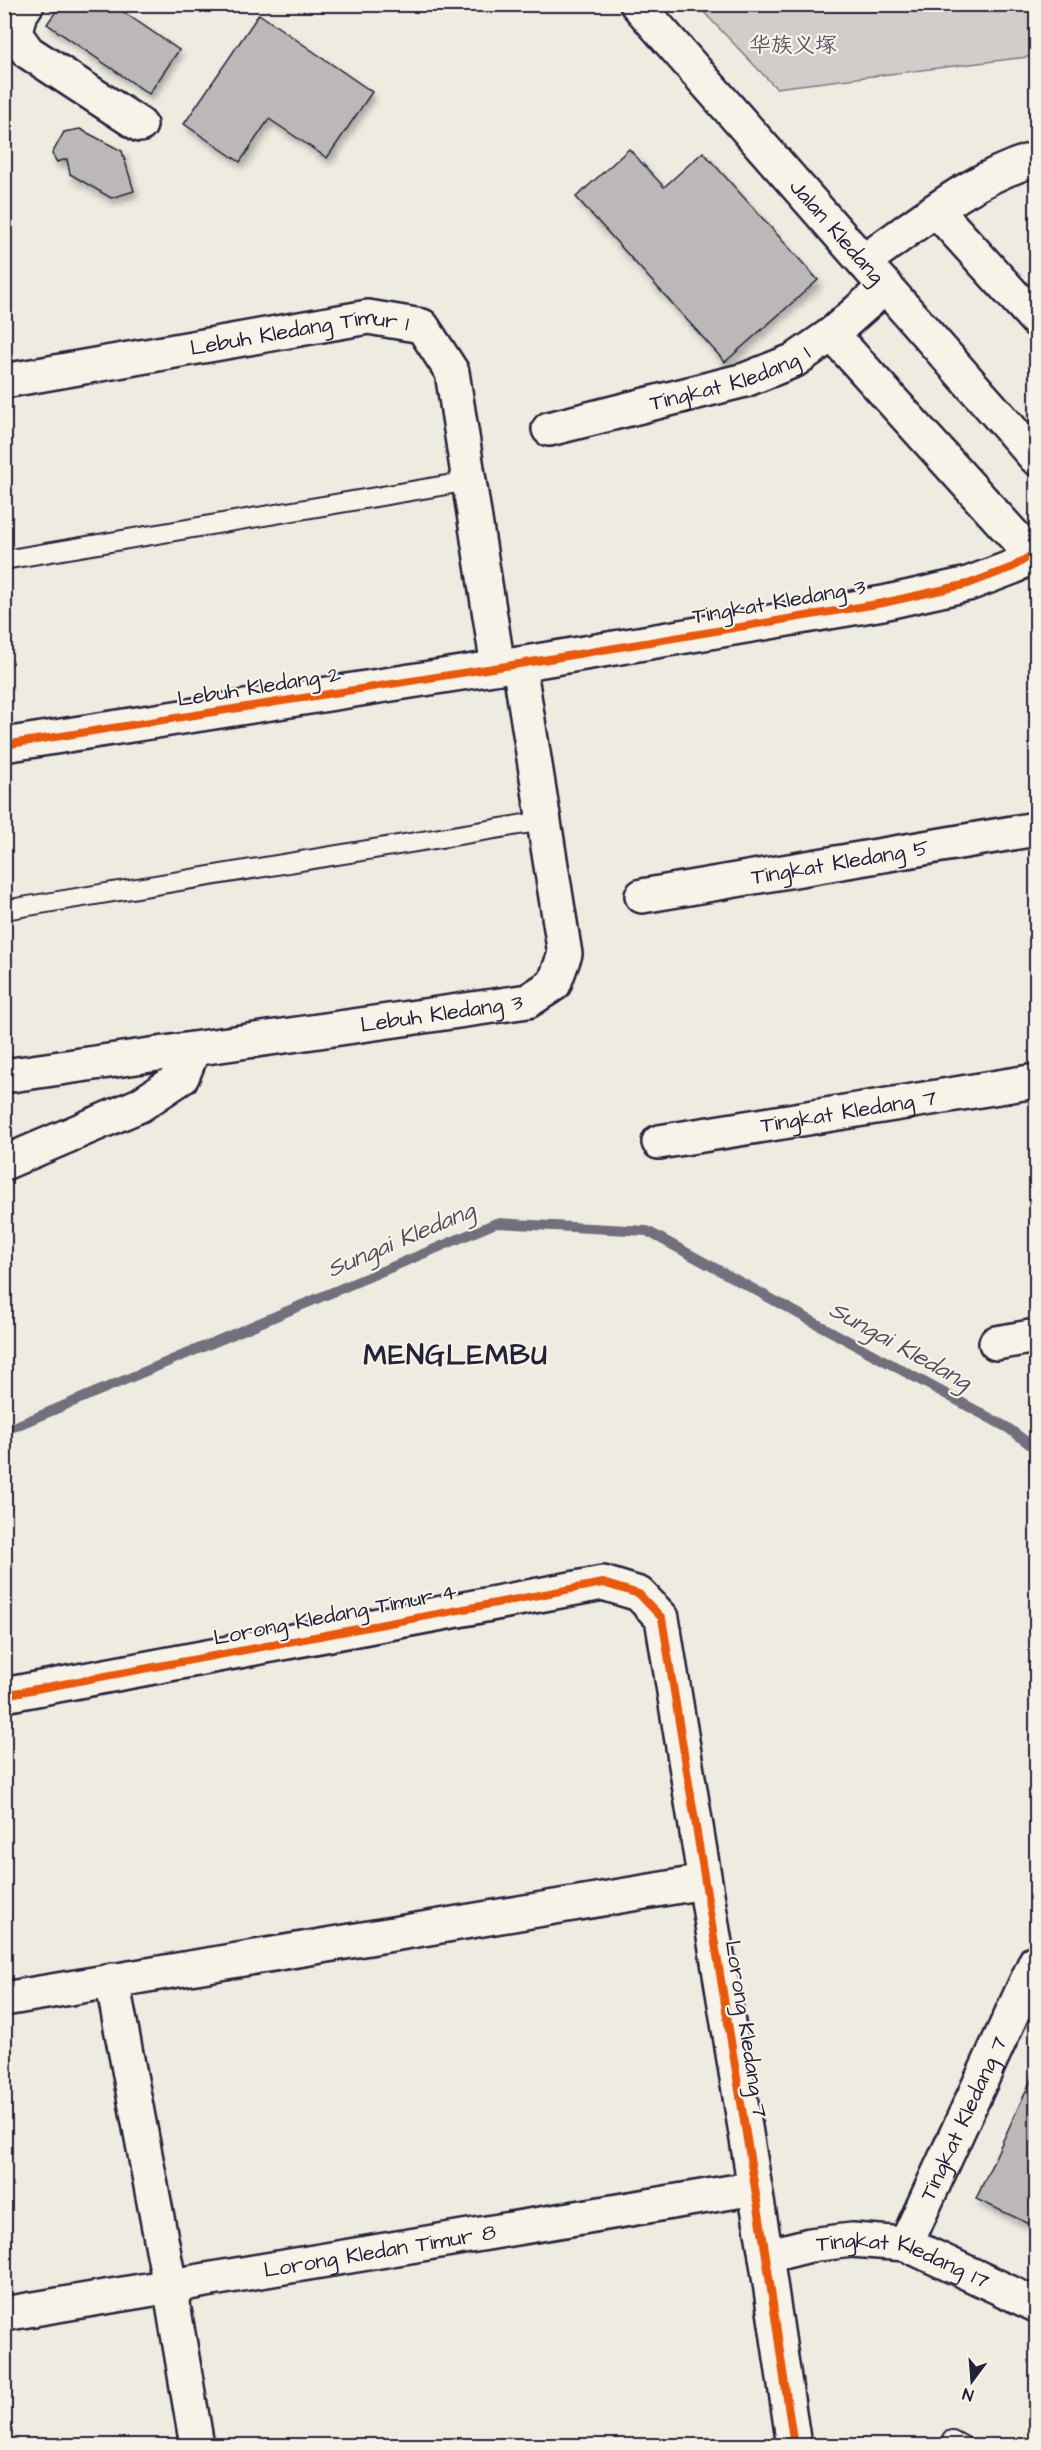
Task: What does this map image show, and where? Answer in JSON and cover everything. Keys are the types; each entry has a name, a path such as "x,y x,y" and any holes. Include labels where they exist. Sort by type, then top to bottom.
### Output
{"street":[{"path":"27,4 18,16 15,34 28,52 140,125"},
{"name":"Jalan Kledang","path":"637,4 1036,458"},
{"path":"864,261 963,191 999,171 1036,159"},
{"path":"937,211 1036,320"},
{"name":"Tingkat Kledang 1","path":"549,429 745,380 795,360 832,334 886,286"},
{"name":"Lebuh Kledang Timur 1","path":"4,381 368,317 422,326 452,372 470,481 509,666"},
{"path":"832,334 1035,556"},
{"name":"Tingkat Kledang 3","path":"509,666 894,600 968,584 1035,556"},
{"name":"Lebuh Kledang 2","path":"4,745 509,666"},
{"name":"Lebuh Kledang 3","path":"4,1076 528,1001 554,984 566,954 543,821 509,666"},
{"name":"Tingkat Kledang 5","path":"642,896 1036,830"},
{"path":"4,1163 140,1105 182,1077 193,1050"},
{"name":"Tingkat Kledang 7","path":"660,1142 1036,1081"},
{"path":"996,1343 1036,1336"},
{"name":"Lorong Kledang Timur 4","path":"4,1695 603,1583 639,1594 662,1618"},
{"name":"Lorong Kledang 7","path":"662,1618 766,2256 794,2445"},
{"path":"4,1999 704,1882"},
{"name":"Tingkat Kledang 7","path":"906,2244 1036,1960"},
{"path":"112,1980 170,2286 197,2445"},
{"name":"Lorong Kledan Timur 8","path":"4,2314 755,2188"},
{"name":"Tingkat Kledang 17","path":"766,2256 852,2240 906,2244 1036,2305"}],"lane":[{"path":"4,560 470,481"},
{"path":"4,910 543,821"}],"green space":[{"name":"华族义塚","path":"697,5 1036,5 1036,56 776,88"}],"building":[{"path":"61,4 112,4 179,50 149,94 47,24"},
{"path":"259,14 372,92 327,158 269,119 240,162 184,124"},
{"path":"80,129 122,151 134,191 111,198 70,174 67,159 57,162 52,154 64,132"},
{"path":"629,149 664,187 703,152 818,280 725,362 576,197"},
{"path":"1036,2069 1036,2227 976,2199"}],"waterway":[{"name":"Sungai Kledang","path":"4,1431 496,1223 647,1231 1008,1428 1036,1449"}],"cycle path":[{"path":"4,745 519,664 883,603 968,584 1013,567 1036,552"},
{"path":"4,1695 603,1583 639,1594 662,1618 766,2256 794,2446"}],"district":[{"name":"MENGLEMBU","path":"456,1355"}]}
